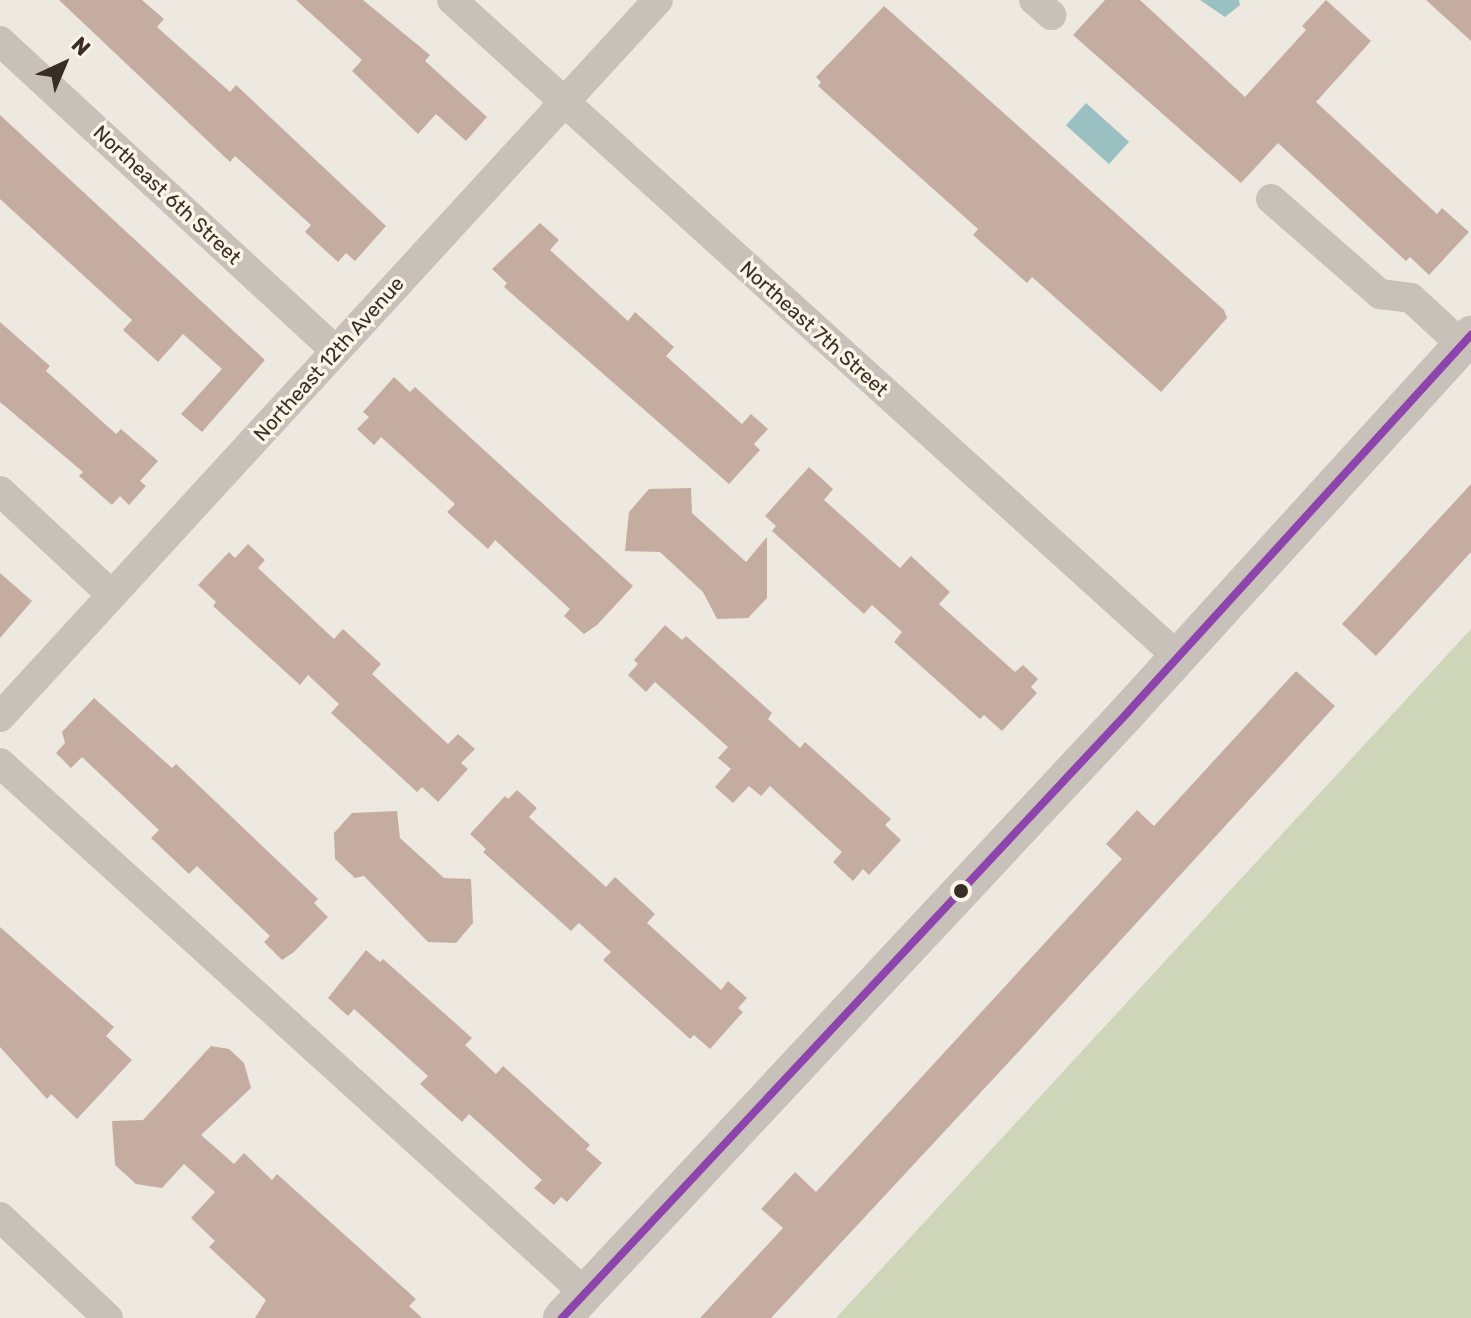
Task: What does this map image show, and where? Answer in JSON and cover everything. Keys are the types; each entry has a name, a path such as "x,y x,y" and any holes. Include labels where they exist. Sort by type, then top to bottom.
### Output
{"street":[{"name":"Northeast 7th Street","path":"452,0 1178,657"},
{"name":"Northeast 12th Avenue","path":"0,717 335,350 566,104 658,0"},
{"name":"Northeast 6th Street","path":"0,41 335,350"},
{"path":"0,763 574,1306 1178,657 1467,340 1411,298 1380,294 1271,199"},
{"path":"0,491 112,595"},
{"path":"0,1217 108,1318"}],"green space":[{"path":"1471,629 1471,1318 836,1318"}],"water":[{"path":"1200,0 1239,0 1240,5 1225,17"},
{"path":"1086,103 1129,142 1109,164 1066,125"}],"building":[{"path":"59,0 142,0 164,19 157,27 230,92 236,85 386,226 355,261 346,253 338,262 305,232 311,225 235,156 230,162"},
{"path":"296,0 363,0 430,55 425,61 487,117 466,141 436,114 418,134 352,71 362,60"},
{"path":"1105,0 1140,0 1245,97 1306,30 1302,26 1326,0 1371,41 1316,102 1437,214 1442,208 1469,232 1429,275 1410,257 1406,261 1278,143 1241,183 1073,35"},
{"path":"1426,0 1471,0 1471,41"},
{"path":"884,6 1224,310 1227,318 1161,392 1032,277 1027,283 973,235 978,229 818,86 821,82 816,77"},
{"path":"0,115 265,360 202,432 181,414 222,369 183,334 158,362 123,330 132,320 0,199"},
{"path":"540,223 559,240 550,250 628,321 635,312 674,347 666,356 742,424 751,414 768,429 754,444 760,450 729,484 504,287 507,283 492,269"},
{"path":"0,322 50,366 46,371 116,434 121,429 158,461 140,481 146,486 129,505 120,496 112,505 79,476 83,472 0,402"},
{"path":"394,377 410,392 415,387 633,586 597,625 584,634 564,616 570,609 495,540 488,549 447,512 455,504 381,437 374,445 357,429 369,417 363,412"},
{"path":"809,467 833,489 824,500 900,568 911,556 950,592 939,604 1015,672 1023,665 1038,679 1031,687 1037,693 1002,731 984,715 980,719 894,642 902,632 872,605 864,614 772,531 776,526 765,516"},
{"path":"1471,484 1471,552 1376,656 1342,624"},
{"path":"691,488 692,513 746,562 767,537 767,598 748,618 717,619 703,592 660,552 625,551 629,512 649,489"},
{"path":"248,544 265,560 258,568 334,639 343,629 381,664 372,674 448,744 458,734 475,749 461,763 468,769 438,802 422,787 417,792 331,713 339,704 308,675 300,685 213,606 216,602 198,585 229,552 235,558"},
{"path":"0,573 32,601 0,638"},
{"path":"665,625 682,640 686,636 772,713 768,719 800,748 805,742 891,819 885,825 901,840 869,875 863,869 853,881 833,862 842,852 770,786 761,796 749,786 733,803 715,787 731,769 718,758 728,747 655,682 646,692 628,675 638,664 634,660"},
{"path":"1296,671 1335,706 1022,1048 771,1318 700,1318 783,1228 761,1209 795,1172 816,1192 1122,859 1106,844 1137,810 1154,826"},
{"path":"94,698 172,768 176,764 318,899 314,903 328,917 294,952 282,960 264,942 270,936 197,866 189,874 151,838 159,830 82,757 71,768 56,753 65,743 62,732"},
{"path":"517,790 537,808 529,817 606,887 615,877 655,914 647,923 721,990 728,981 747,998 738,1008 743,1012 710,1049 694,1035 690,1039 603,960 611,952 579,923 571,931 483,852 486,849 470,834 505,796 508,799"},
{"path":"397,811 400,838 444,878 471,879 473,923 456,943 428,942 364,876 355,878 335,859 334,833 352,813"},
{"path":"0,927 114,1027 106,1036 132,1060 77,1119 51,1094 47,1099 0,1047"},
{"path":"366,950 380,962 383,959 472,1038 465,1045 496,1074 503,1066 590,1145 586,1149 602,1163 567,1202 561,1197 554,1205 534,1188 542,1180 469,1114 462,1122 420,1084 428,1076 354,1009 348,1016 328,998"},
{"path":"211,1046 229,1049 244,1063 251,1088 201,1135 234,1164 244,1153 272,1180 277,1174 416,1299 409,1306 422,1318 255,1318 266,1300 209,1247 215,1241 191,1218 215,1192 184,1164 162,1188 136,1184 115,1165 112,1121 143,1120"}],"transit line":[{"path":"562,1318 1128,712 1471,335"}]}
